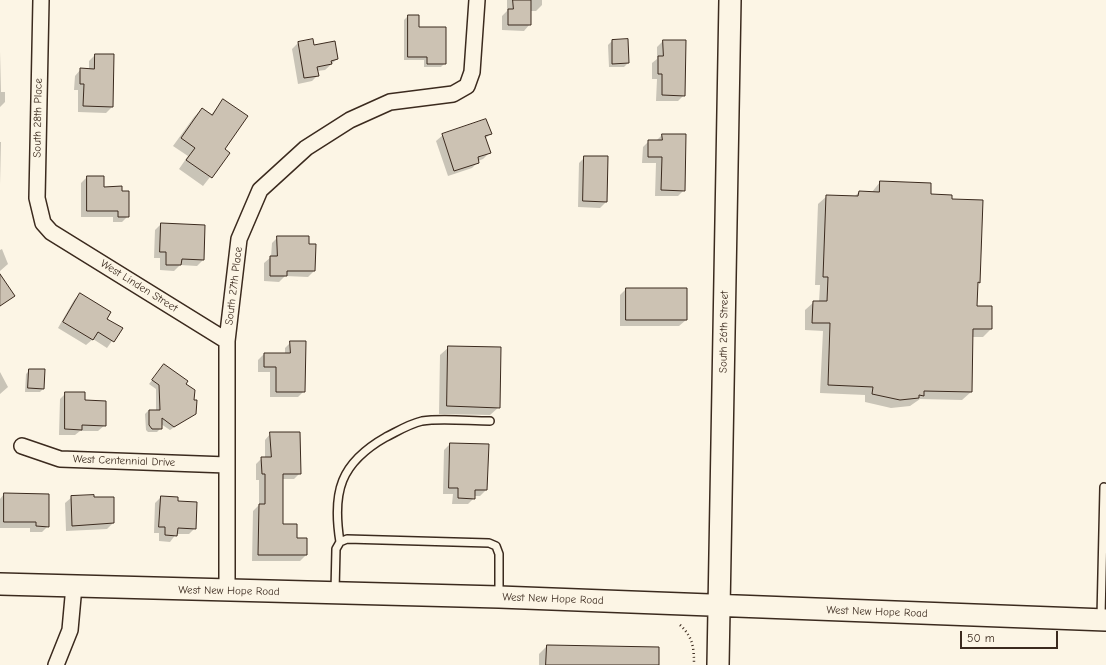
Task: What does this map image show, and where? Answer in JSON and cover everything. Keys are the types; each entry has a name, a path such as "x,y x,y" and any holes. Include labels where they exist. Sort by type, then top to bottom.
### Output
{"main road":[{"name":"South 26th Street","path":"718,665 730,0"},
{"name":"West New Hope Road","path":"0,584 499,597 1103,620"}],"street":[{"name":"South 28th Place","path":"41,0 37,198 43,223 51,232"},
{"name":"South 27th Place","path":"227,591 227,341 239,239 260,190 306,148 350,120 390,102 453,94 467,86 472,72 476,0"},
{"name":"West Linden Street","path":"51,232 227,341"},
{"name":"West Centennial Drive","path":"22,446 60,459 227,465"},
{"path":"56,665 70,630 74,586"}],"lane":[{"path":"340,542 336,516 338,493 343,478 355,462 375,444 406,426 423,421 490,422"},
{"path":"1103,620 1104,487"},
{"path":"335,593 336,549 340,542 347,539 489,542 496,546 499,554 499,597"}],"path":[{"path":"680,625 688,633 694,648 694,665"}],"building":[{"path":"513,0 531,0 531,25 508,25 508,9 513,9"},
{"path":"408,15 419,15 419,27 446,27 446,64 427,64 427,57 408,57"},
{"path":"313,39 314,45 335,41 338,59 331,61 332,64 317,67 319,76 304,78 298,42"},
{"path":"628,39 629,63 612,64 612,40"},
{"path":"663,40 686,40 685,96 662,95 662,74 658,74 658,56 663,56"},
{"path":"95,54 114,54 113,107 83,106 84,84 80,84 80,68 94,69"},
{"path":"223,99 248,116 225,149 230,153 212,178 186,160 195,148 181,138 202,108 212,115"},
{"path":"486,119 492,134 485,136 491,153 478,157 479,163 454,171 442,134"},
{"path":"662,134 686,134 685,191 661,190 662,157 648,157 648,140 662,140"},
{"path":"584,156 608,156 607,202 583,201"},
{"path":"87,176 104,176 104,187 122,186 122,191 129,191 129,217 118,217 118,211 87,211"},
{"path":"880,181 931,183 931,194 952,195 952,199 983,200 980,283 978,282 977,306 992,306 992,329 973,329 972,392 924,391 924,396 919,395 919,398 900,400 872,394 873,387 828,385 830,323 812,323 813,301 827,301 828,277 823,277 826,195 858,196 859,191 879,192"},
{"path":"161,223 205,225 204,260 182,259 181,265 166,265 166,252 160,252"},
{"path":"277,236 309,236 309,244 316,244 315,271 287,271 287,276 270,276 270,256 277,256"},
{"path":"0,274 15,296 0,306"},
{"path":"626,288 687,288 687,320 626,320"},
{"path":"80,293 111,312 107,319 123,328 114,342 98,332 93,340 63,322"},
{"path":"290,341 306,341 305,392 276,392 276,367 264,367 264,353 290,353"},
{"path":"448,346 501,347 500,408 447,406"},
{"path":"164,364 188,381 186,384 195,390 194,400 197,400 196,414 174,427 162,418 162,429 152,429 149,425 149,410 160,410 159,385 152,380"},
{"path":"29,369 45,369 44,389 28,388"},
{"path":"65,392 85,392 85,400 106,401 106,426 82,425 82,430 65,429"},
{"path":"270,432 300,432 301,474 283,474 283,524 297,524 297,538 307,538 307,555 258,555 259,504 265,504 265,474 262,474 261,457 271,457"},
{"path":"450,443 489,444 487,490 475,490 475,499 458,498 458,488 449,488"},
{"path":"4,493 49,494 49,527 36,526 36,522 4,522"},
{"path":"94,495 94,497 114,497 114,523 72,526 71,496"},
{"path":"161,496 178,497 178,501 197,502 196,529 178,528 177,536 165,535 165,527 159,527"},
{"path":"547,645 659,647 659,665 546,665"}]}
